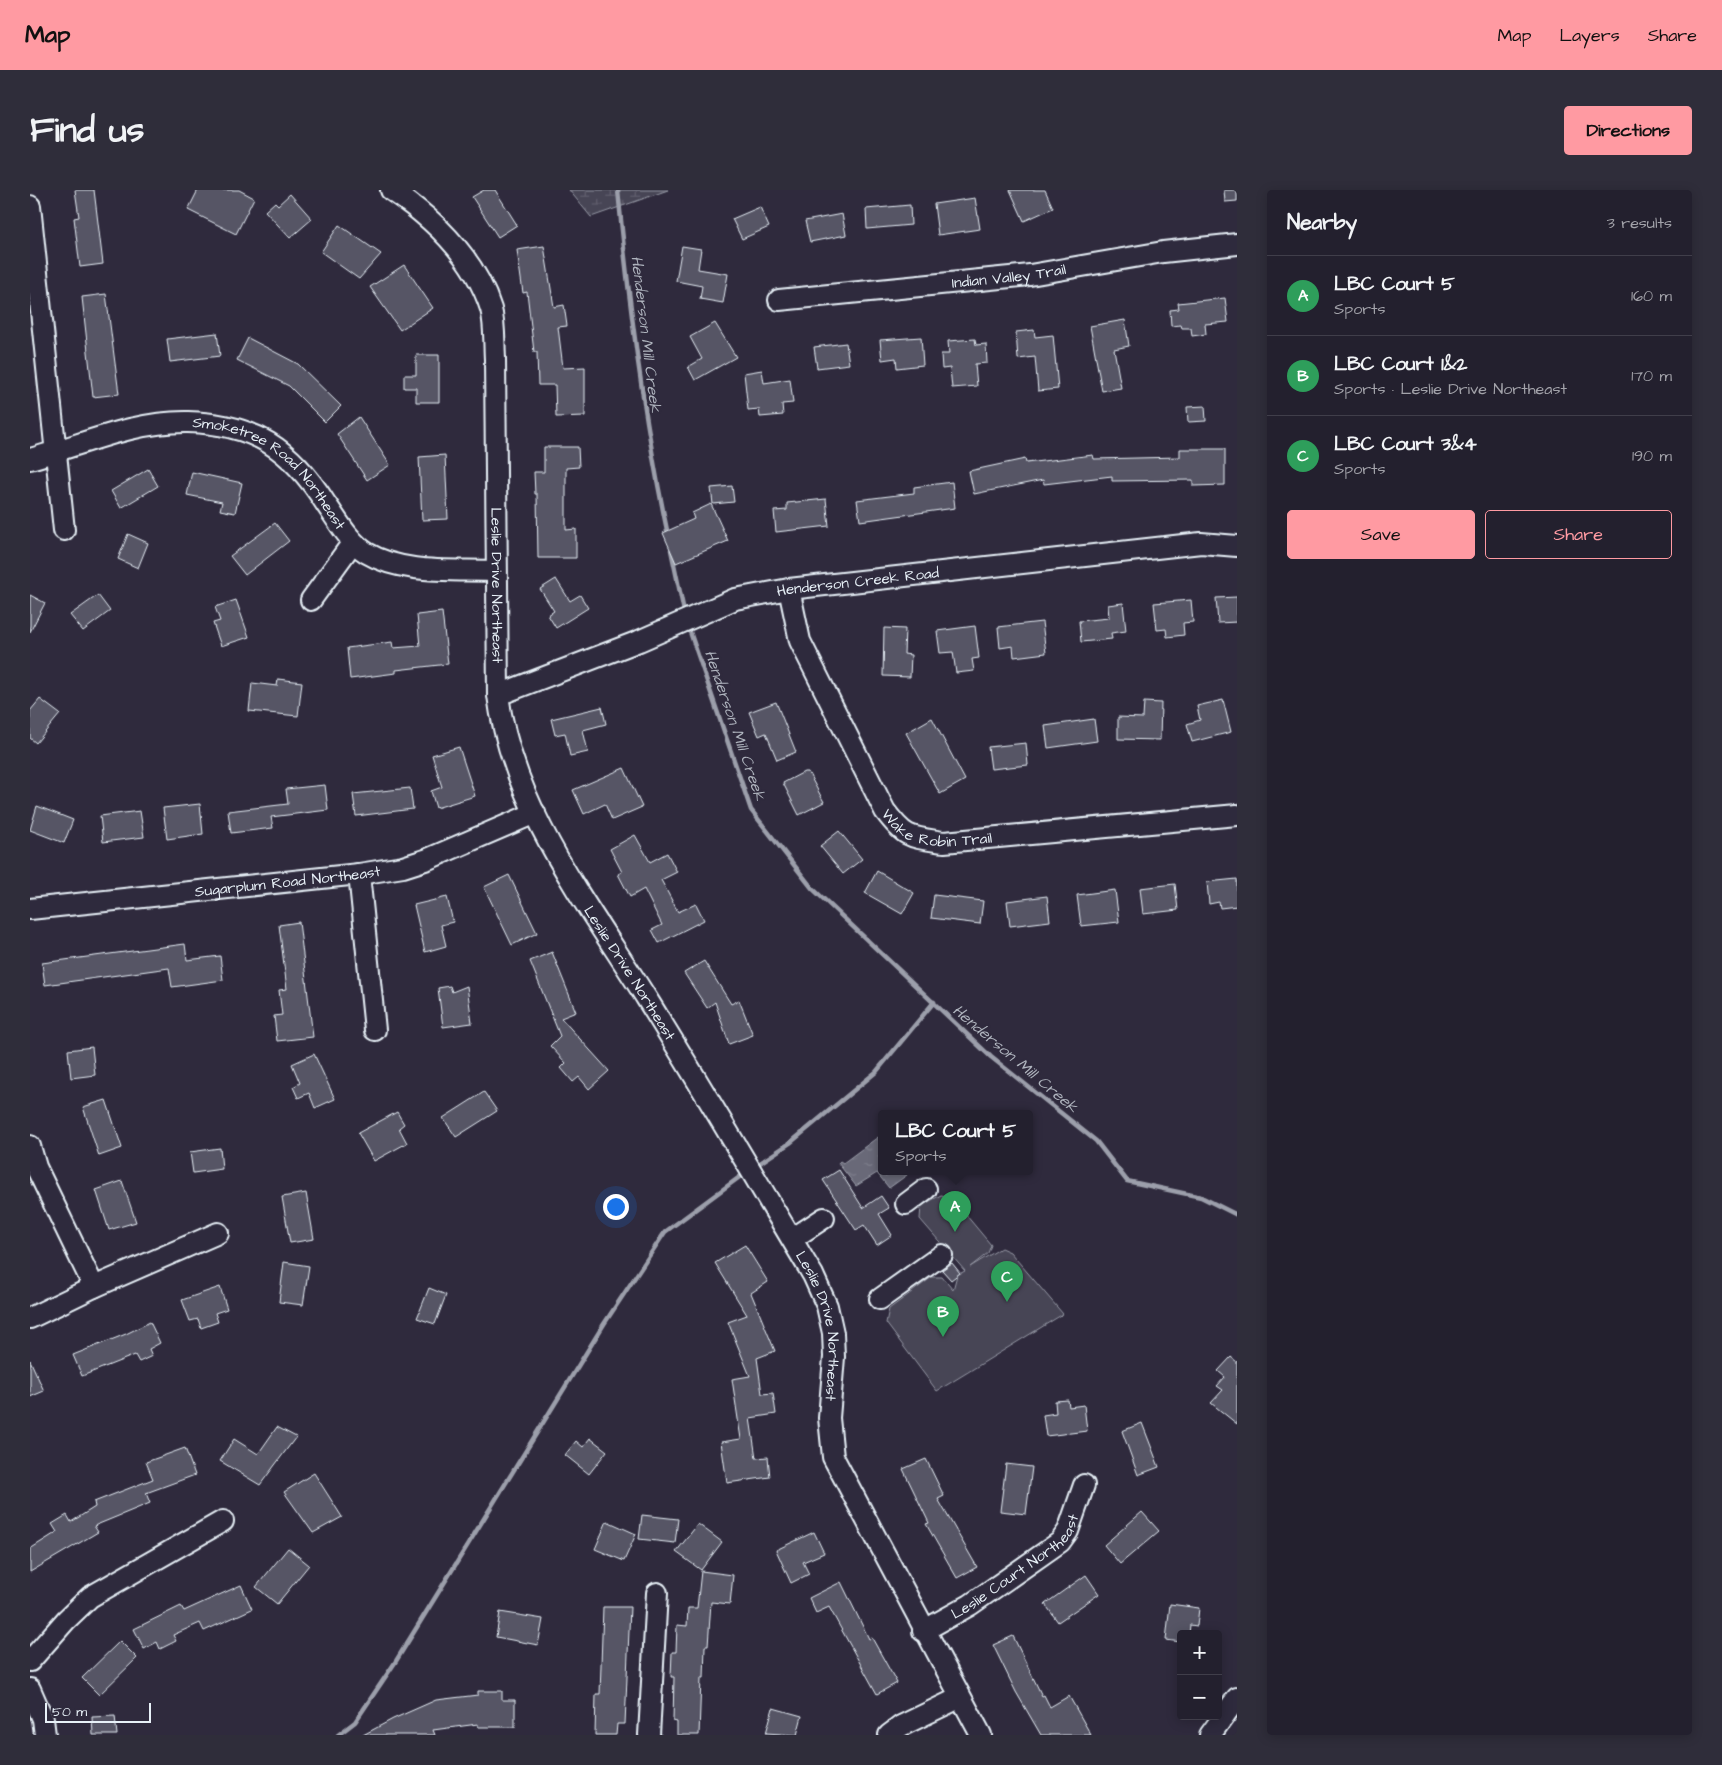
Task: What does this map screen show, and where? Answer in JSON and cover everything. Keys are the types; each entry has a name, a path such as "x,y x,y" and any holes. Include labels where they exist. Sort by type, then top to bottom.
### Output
{"street":[{"name":"Leslie Drive Northeast","path":"391,190 413,205 453,242 482,286 491,311 495,359 498,695 501,722 511,755 535,813 577,892 647,999 813,1275 827,1306 833,1332 834,1357 829,1418 833,1457 923,1630 981,1735"},
{"path":"30,206 32,246 64,530"},
{"name":"Indian Valley Trail","path":"779,300 1030,275 1163,252 1237,244"},
{"name":"Smoketree Road Northeast","path":"30,459 134,428 186,422 240,429 273,444 286,454 319,492 353,542 367,553 406,567 496,571"},
{"path":"311,600 353,542"},
{"name":"Henderson Creek Road","path":"498,695 640,641 735,599 789,588 1201,543 1237,546"},
{"name":"Wake Robin Trail","path":"789,588 800,641 885,811 898,829 911,837 944,842 1237,816"},
{"name":"Sugarplum Road Northeast","path":"30,909 359,874 403,867 428,859 535,813"},
{"path":"359,874 375,1030"},
{"path":"30,1146 36,1167 94,1287"},
{"path":"906,1204 926,1189"},
{"path":"792,1239 824,1218"},
{"path":"30,1318 94,1287 218,1233"},
{"path":"880,1299 942,1255"},
{"name":"Leslie Court Northeast","path":"923,1630 970,1605 1060,1542 1068,1531 1084,1485"},
{"path":"30,1661 66,1620 90,1597 223,1521"},
{"path":"649,1735 657,1593"},
{"path":"30,1689 43,1718 45,1735"},
{"path":"889,1735 900,1726 960,1698"},
{"path":"1210,1735 1237,1698"}],"green space":[{"path":"569,190 668,190 591,217"},
{"path":"941,1195 951,1197 991,1245 988,1253 970,1267 1001,1248 1010,1252 1063,1314 937,1391 886,1323 889,1309 932,1277 942,1277 953,1290 957,1275 965,1271 920,1219 921,1206"}],"water":[{"path":"878,1137 878,1174 877,1173 856,1186 838,1163 840,1161 843,1163"},
{"path":"879,1175 907,1175 889,1188"}],"building":[{"path":"75,190 94,190 103,264 80,267 74,218 79,217"},
{"path":"198,190 239,190 254,198 236,234 188,210"},
{"path":"484,190 495,190 517,225 498,237 472,197"},
{"path":"1010,190 1045,190 1053,208 1024,221"},
{"path":"1224,190 1237,190 1237,201 1225,202"},
{"path":"290,194 312,219 290,238 265,211 275,202 278,205"},
{"path":"975,198 980,229 938,235 934,204"},
{"path":"910,205 911,225 867,229 866,209"},
{"path":"760,207 769,227 742,239 732,219"},
{"path":"842,214 846,235 810,242 805,221"},
{"path":"339,225 381,254 359,279 321,252"},
{"path":"544,246 554,307 564,305 567,326 558,327 563,368 585,367 585,416 556,417 555,385 538,385 537,352 534,352 527,292 523,293 517,250"},
{"path":"682,246 701,249 698,269 728,274 723,303 700,299 702,286 676,281"},
{"path":"404,265 433,308 400,330 370,287"},
{"path":"106,294 119,394 93,397 82,297"},
{"path":"1225,298 1228,322 1205,324 1206,334 1192,336 1191,328 1182,328 1181,325 1171,326 1170,310 1179,309 1178,303"},
{"path":"1125,320 1129,346 1114,349 1121,388 1102,391 1090,326"},
{"path":"715,323 736,357 695,380 688,367 702,359 690,337"},
{"path":"1034,330 1035,337 1053,335 1058,389 1038,391 1035,357 1018,359 1016,332"},
{"path":"217,333 220,356 170,362 167,339"},
{"path":"921,337 923,365 897,368 896,358 882,360 880,340"},
{"path":"248,338 298,364 341,406 325,422 289,386 237,360"},
{"path":"975,339 976,345 986,344 987,363 975,364 977,386 952,388 950,368 942,369 941,354 949,354 948,341"},
{"path":"846,343 849,364 817,368 814,347"},
{"path":"416,355 439,355 439,402 416,402 416,388 404,388 404,375 416,375"},
{"path":"762,370 764,383 790,379 793,403 782,404 783,415 760,417 759,409 748,410 744,373"},
{"path":"1205,406 1206,421 1188,422 1187,407"},
{"path":"359,417 390,465 367,480 337,434"},
{"path":"544,447 578,447 579,467 566,468 566,530 576,529 576,558 538,558 537,494 535,494 534,472 544,472"},
{"path":"1180,449 1225,449 1225,485 1193,486 1193,480 1112,481 1112,476 1044,484 1043,480 974,494 969,471 1025,459 1026,463 1093,455 1094,459 1180,457"},
{"path":"445,455 448,519 422,520 419,457"},
{"path":"148,469 158,486 121,508 111,491"},
{"path":"192,472 242,483 235,513 220,510 222,502 187,495"},
{"path":"952,482 955,508 860,521 857,500 914,493 914,487"},
{"path":"732,486 734,502 713,504 711,488"},
{"path":"826,499 829,526 776,532 774,511 787,510 787,503"},
{"path":"711,504 728,541 676,563 663,533 694,519 692,513"},
{"path":"275,523 289,541 245,575 230,556"},
{"path":"128,534 148,543 138,568 118,559"},
{"path":"556,579 570,601 580,595 588,608 556,628 548,615 554,611 540,589"},
{"path":"30,595 45,603 30,632"},
{"path":"98,595 110,611 83,631 70,615"},
{"path":"1237,597 1237,622 1218,623 1216,598"},
{"path":"236,600 249,637 221,646 213,623 220,621 215,607"},
{"path":"1191,600 1193,622 1183,623 1184,635 1167,637 1166,629 1157,630 1154,603"},
{"path":"1123,603 1126,631 1111,633 1112,639 1081,642 1079,621 1109,618 1108,605"},
{"path":"442,612 448,664 396,670 396,673 350,679 347,648 392,642 393,648 420,646 417,615"},
{"path":"1042,622 1046,653 1014,657 1013,646 1000,648 998,627"},
{"path":"975,626 979,658 972,659 974,671 956,673 953,652 940,653 937,631"},
{"path":"884,628 905,629 904,654 911,655 910,677 883,676"},
{"path":"278,679 302,682 298,716 249,711 252,683 277,686"},
{"path":"40,699 60,714 36,743 30,738 30,711"},
{"path":"1223,700 1231,732 1192,742 1187,724 1200,720 1197,706"},
{"path":"776,702 796,752 777,760 766,733 759,736 749,712"},
{"path":"1144,702 1161,703 1160,740 1118,739 1118,717 1143,718"},
{"path":"602,707 606,724 583,730 588,752 570,756 565,733 555,735 551,719"},
{"path":"932,718 965,780 940,794 906,733"},
{"path":"1094,719 1097,741 1048,748 1045,726"},
{"path":"1026,743 1028,765 991,769 988,747"},
{"path":"459,747 475,796 436,808 431,791 442,787 432,755"},
{"path":"624,768 642,807 612,820 605,804 584,814 573,790"},
{"path":"804,772 808,772 824,802 799,815 783,783"},
{"path":"325,785 328,810 271,817 273,828 231,833 228,811 288,804 286,789"},
{"path":"410,788 413,809 356,816 353,794"},
{"path":"200,804 203,834 167,839 163,808"},
{"path":"37,806 73,820 64,843 30,830"},
{"path":"140,811 144,837 103,842 100,816"},
{"path":"839,831 862,859 843,874 820,846"},
{"path":"635,835 650,862 667,853 677,872 661,880 678,912 696,904 704,920 659,943 652,930 662,925 644,889 630,897 618,874 622,872 610,849"},
{"path":"877,871 914,893 902,914 865,893"},
{"path":"509,875 537,933 512,945 484,887"},
{"path":"1237,879 1237,906 1220,908 1219,902 1209,904 1207,882"},
{"path":"1175,884 1178,910 1143,914 1140,888"},
{"path":"1115,890 1119,922 1081,926 1077,895"},
{"path":"934,895 983,901 980,924 931,918"},
{"path":"1047,896 1050,921 1010,926 1007,901"},
{"path":"447,897 453,922 441,925 446,946 425,952 414,905"},
{"path":"299,922 313,1037 277,1041 274,1016 282,1015 279,990 287,989 279,925"},
{"path":"185,944 187,960 220,956 223,980 172,987 169,968 45,985 42,963"},
{"path":"552,952 576,1012 561,1018 609,1071 589,1089 579,1077 573,1082 561,1068 566,1063 550,1046 560,1036 530,961"},
{"path":"704,961 731,1004 739,1000 753,1035 729,1044 715,1002 707,1008 684,973"},
{"path":"450,986 452,992 467,986 472,1023 443,1027 438,988"},
{"path":"92,1047 95,1075 71,1078 68,1050"},
{"path":"314,1054 335,1099 315,1108 309,1093 298,1098 293,1087 300,1083 292,1064"},
{"path":"484,1092 497,1111 456,1137 443,1118"},
{"path":"106,1100 122,1148 99,1156 83,1107"},
{"path":"397,1112 404,1124 399,1128 407,1143 374,1161 358,1133"},
{"path":"220,1148 222,1169 193,1173 190,1152"},
{"path":"839,1170 863,1208 881,1196 889,1208 879,1214 892,1235 877,1245 864,1225 856,1230 823,1180"},
{"path":"122,1181 136,1222 109,1230 96,1190"},
{"path":"306,1193 314,1239 290,1243 282,1197"},
{"path":"745,1245 768,1282 751,1293 775,1351 757,1358 762,1394 773,1393 776,1414 750,1418 756,1458 768,1457 770,1477 727,1483 721,1442 741,1439 732,1379 750,1376 728,1322 747,1315 715,1263"},
{"path":"284,1262 309,1266 303,1305 279,1302"},
{"path":"952,1263 960,1273 951,1280 942,1270"},
{"path":"220,1287 227,1309 215,1313 218,1322 201,1328 198,1319 190,1321 182,1300"},
{"path":"429,1288 446,1295 435,1324 417,1318"},
{"path":"150,1322 160,1343 149,1349 152,1356 139,1362 135,1355 82,1376 73,1355 126,1334"},
{"path":"1231,1357 1237,1362 1237,1424 1211,1403 1223,1390 1217,1386 1225,1377 1218,1371"},
{"path":"30,1360 44,1391 30,1397"},
{"path":"1068,1400 1069,1407 1084,1405 1087,1431 1046,1436 1043,1415 1056,1413 1055,1401"},
{"path":"1142,1423 1159,1467 1138,1475 1122,1431"},
{"path":"277,1427 296,1437 260,1485 220,1461 234,1439 258,1454"},
{"path":"590,1438 607,1451 589,1474 565,1455 576,1441 583,1447"},
{"path":"185,1448 195,1475 146,1493 150,1503 94,1526 98,1532 30,1572 30,1549 57,1532 52,1524 67,1515 71,1522 95,1507 94,1502 153,1479 146,1462"},
{"path":"926,1459 944,1496 938,1499 977,1567 957,1578 926,1524 929,1523 903,1469"},
{"path":"1006,1464 1032,1467 1026,1514 1000,1511"},
{"path":"314,1473 342,1517 313,1533 284,1492"},
{"path":"1142,1512 1159,1531 1120,1564 1104,1545"},
{"path":"642,1515 678,1519 675,1543 639,1539"},
{"path":"607,1521 636,1534 624,1561 595,1549"},
{"path":"698,1524 722,1542 701,1570 676,1552"},
{"path":"814,1532 824,1553 803,1562 809,1574 791,1583 776,1550"},
{"path":"288,1548 309,1565 277,1604 256,1587"},
{"path":"701,1571 733,1575 730,1604 711,1602 708,1646 705,1646 704,1678 701,1678 699,1735 677,1735 677,1722 673,1721 674,1677 671,1677 672,1652 676,1652 677,1625 687,1626 688,1608 697,1608"},
{"path":"1086,1575 1099,1594 1058,1622 1045,1604"},
{"path":"841,1582 869,1639 872,1638 897,1683 877,1694 829,1607 816,1613 809,1598"},
{"path":"241,1585 252,1609 204,1631 200,1623 173,1635 176,1641 160,1649 157,1642 144,1649 134,1629 181,1606 184,1611"},
{"path":"1170,1604 1199,1608 1197,1626 1190,1625 1189,1630 1177,1630 1177,1641 1166,1640"},
{"path":"603,1607 630,1607 625,1724 617,1724 616,1735 595,1735 596,1694 600,1694"},
{"path":"500,1612 543,1619 538,1645 496,1637"},
{"path":"1013,1636 1042,1696 1044,1695 1050,1707 1069,1696 1091,1735 1041,1735 1016,1692 993,1645"},
{"path":"120,1641 137,1658 99,1695 82,1678"},
{"path":"478,1691 502,1691 502,1700 515,1700 515,1727 478,1727 478,1724 433,1730 435,1735 363,1735 436,1700 478,1695"},
{"path":"773,1708 802,1716 797,1735 766,1733"},
{"path":"115,1716 117,1735 93,1735 92,1717"}],"waterway":[{"name":"Henderson Mill Creek","path":"618,190 638,363 668,535"},
{"name":"Henderson Mill Creek","path":"671,550 685,616"},
{"name":"Henderson Mill Creek","path":"688,626 751,810 812,888 991,1057 1096,1141 1127,1181 1201,1197 1237,1215"},
{"path":"754,1167 790,1143 876,1072 934,1002"},
{"path":"338,1735 355,1722 396,1661 604,1324 665,1232 745,1173"}],"place":[{"name":"LBC Court 5","path":"955,1232"},
{"name":"LBC Court 3&4","path":"1007,1302"},
{"name":"LBC Court 1&2","path":"943,1337"}]}
